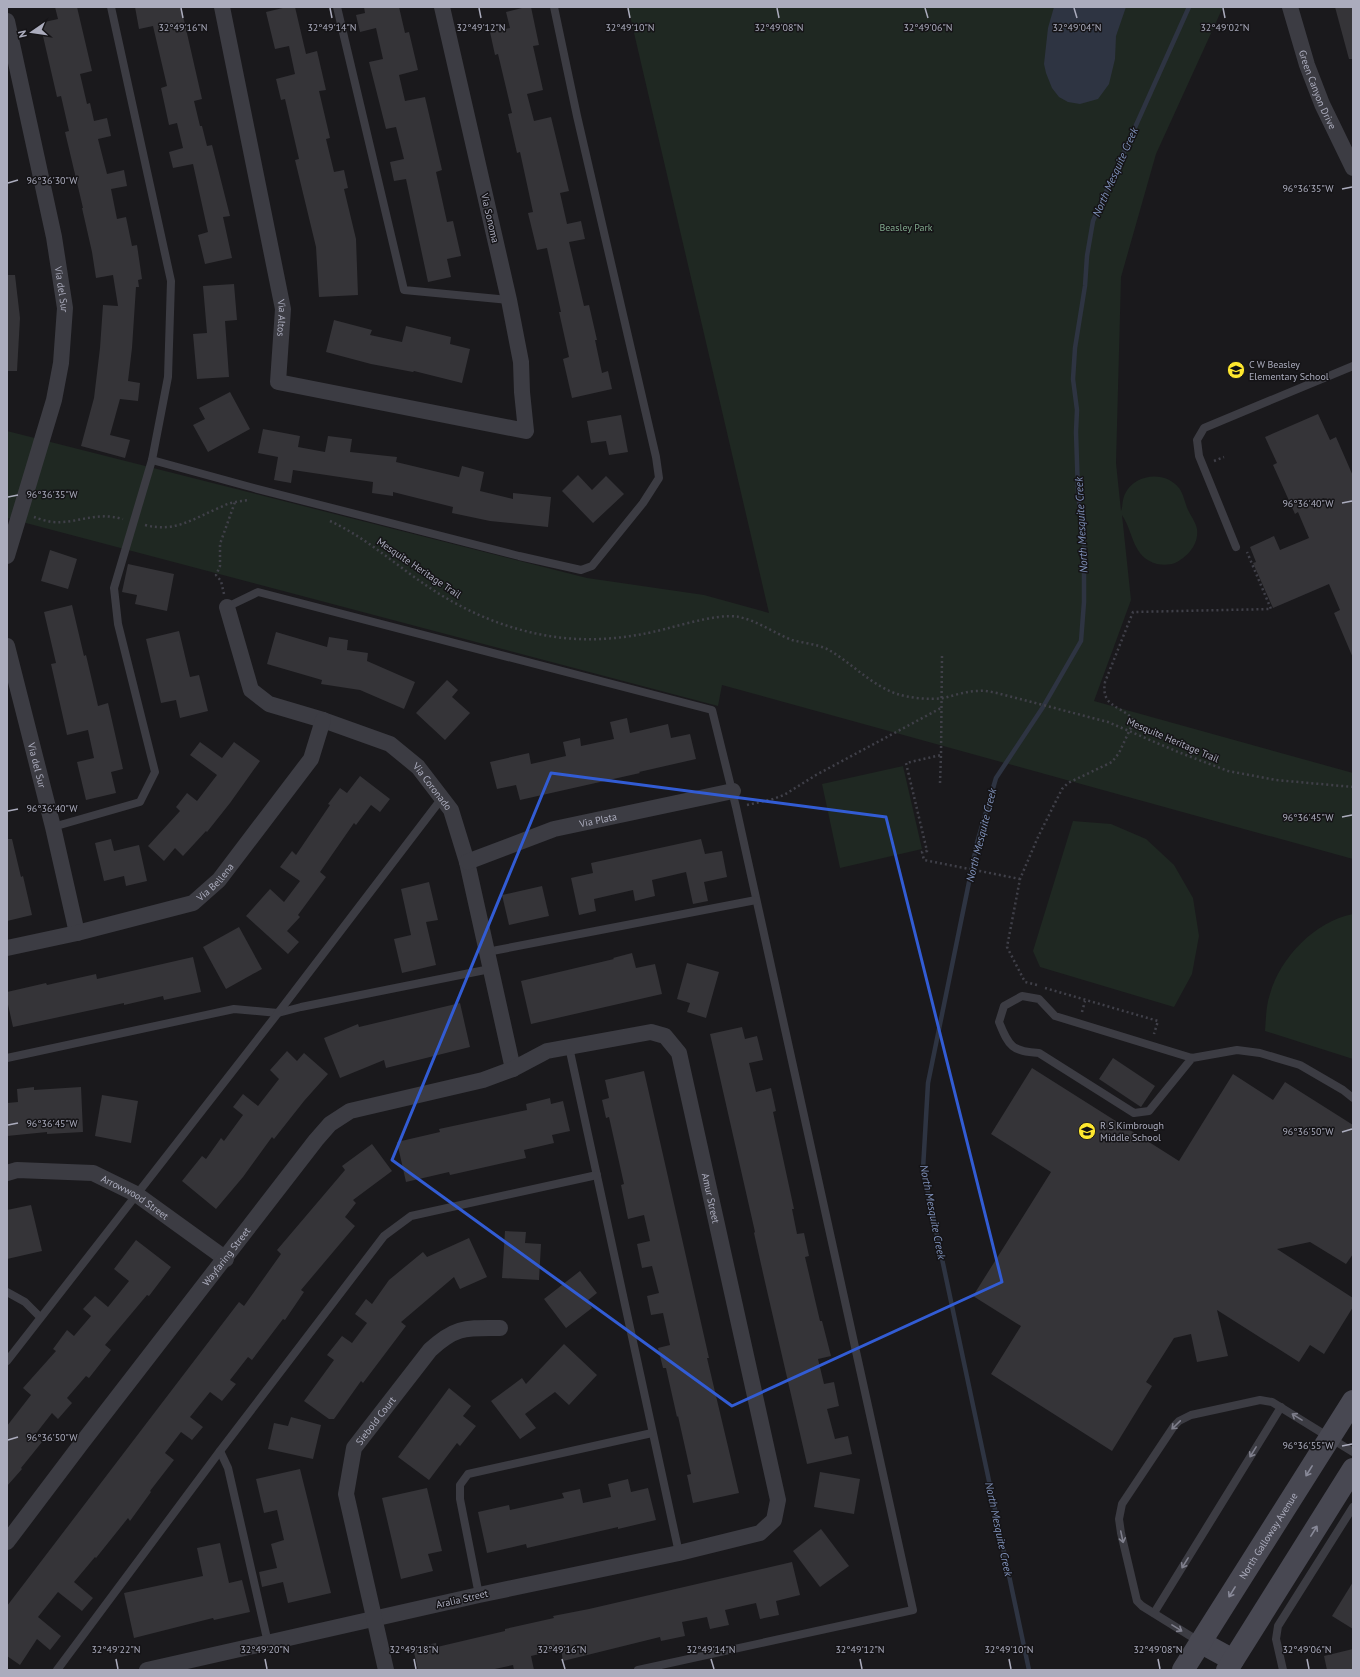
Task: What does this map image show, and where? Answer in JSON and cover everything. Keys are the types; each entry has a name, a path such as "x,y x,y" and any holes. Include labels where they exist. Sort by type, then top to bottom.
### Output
{"main road":[{"name":"North Galloway Avenue","path":"1183,1670 1353,1401"},
{"path":"1200,1642 1230,1665 1353,1469"}],"street":[{"name":"Via Altos","path":"222,7 283,309 278,382 526,431"},
{"name":"Via Sonoma","path":"442,7 509,300 521,362 526,431"},
{"name":"Green Canyon Drive","path":"1290,7 1307,65 1322,104 1353,168"},
{"name":"Via del Sur","path":"7,21 54,237 65,308 61,363 54,400 7,556"},
{"name":"Via Coronado","path":"227,608 251,690 270,704 323,720 390,744 418,767 451,810 467,862 513,1069"},
{"name":"Via del Sur","path":"7,646 53,827 77,933"},
{"name":"Via Bellena","path":"7,948 77,933 193,903 219,880 311,759 323,720"},
{"name":"Via Plata","path":"467,862 554,829 733,791"},
{"name":"Amur Street","path":"513,1069 547,1051 651,1032 665,1036 679,1053 778,1500 774,1520"},
{"name":"Wayfaring Street","path":"7,1542 81,1444 226,1259 316,1140 330,1124 350,1111 483,1080 513,1069"},
{"name":"Arrowwood Street","path":"7,1173 17,1170 93,1173 136,1194 226,1259"},
{"name":"Siebold Court","path":"386,1670 376,1618 346,1494 354,1448 430,1350 445,1336 467,1328 500,1328"},
{"name":"Aralia Street","path":"147,1670 479,1595 679,1553 760,1533 774,1520"}],"lane":[{"path":"53,827 140,802 155,772 118,624 114,588 132,521 152,460 168,377 171,281 111,7"},
{"path":"337,7 404,290 509,300"},
{"path":"152,460 254,488 519,556 581,570 592,566 643,503 659,478 656,457 577,116 554,7"},
{"path":"1241,547 1199,456 1197,440 1204,428 1353,366"},
{"path":"227,608 258,592 712,710 733,791 913,1610 638,1670"},
{"path":"7,1361 278,1013 442,798"},
{"path":"487,952 756,900"},
{"path":"7,1058 234,1009 278,1013 301,1007 490,969"},
{"path":"1192,1058 1149,1111 1134,1113 1039,1053 1021,1051 1008,1042 999,1022 1004,1006 1022,996 1039,999 1055,1016 1192,1058 1237,1050 1260,1053 1300,1065 1343,1090 1353,1098"},
{"path":"569,1047 679,1553"},
{"path":"57,1670 220,1451 384,1236 411,1216 597,1175"},
{"path":"7,1292 25,1302 40,1317"},
{"path":"1200,1642 1142,1606 1137,1601 1119,1519 1122,1504 1174,1426 1179,1421 1191,1415 1260,1400 1272,1402 1353,1452"},
{"path":"1154,1613 1280,1407"},
{"path":"479,1595 460,1499 460,1485 468,1474 652,1433"},
{"path":"220,1451 228,1468 268,1643"},
{"path":"1283,1670 1276,1639 1278,1626 1353,1507"}],"path":[{"path":"37,518 51,522 99,515 110,515 154,527 182,525 222,506 236,502 257,500"},
{"path":"227,608 221,581 216,575 220,566 220,544 236,502"},
{"name":"Mesquite Heritage Trail","path":"329,520 343,527 379,550 440,595 460,606 510,627 542,634 577,639 617,638 643,634 712,618 738,616 762,625 793,640 826,649 878,685 897,694 917,698 942,698 963,692 981,690 997,693 1108,722 1178,752 1228,771 1276,780 1353,787"},
{"path":"1158,1021 1085,1001 1025,982 1007,947 1020,879 1038,837 1062,789 1068,783 1112,762 1120,753 1132,723 1132,718 1109,703 1105,697 1104,690 1105,682 1133,612 1271,609 1241,547"},
{"path":"940,783 942,656"},
{"path":"736,807 774,799 784,795 941,708"},
{"path":"940,755 906,763 927,851 922,852 924,860 1020,879"}],"highlighted area":[{"path":"551,773 886,817 1002,1282 732,1406 392,1160"}],"green space":[{"name":"Beasley Park","path":"628,7 1223,7 1156,154 1121,277 1116,463 1121,511 1123,498 1129,487 1135,482 1150,477 1166,479 1173,482 1183,495 1188,510 1196,524 1197,535 1194,545 1184,557 1173,564 1157,564 1149,561 1138,550 1122,515 1131,600 1094,701 1353,773 1353,859 722,685 718,706 7,518 7,431 587,578 704,595 769,613"},
{"path":"903,766 922,849 840,868 822,784"},
{"path":"1073,821 1111,824 1146,839 1174,865 1193,898 1199,936 1192,974 1174,1007 1040,967 1033,951"},
{"path":"1353,914 1353,1059 1265,1031 1267,1007 1270,994 1282,967 1291,955 1301,943 1325,924"}],"water":[{"path":"1054,7 1126,7 1116,36 1115,59 1109,84 1098,99 1080,104 1068,102 1059,97 1052,88 1044,64 1048,28"}],"building":[{"path":"55,7 77,7 92,71 80,74 87,104 90,103 94,121 107,118 111,136 98,139 107,174 124,170 127,186 111,189 117,219 126,217 132,246 137,245 142,279 138,280 139,287 136,287 128,381 140,383 138,401 120,399 110,435 130,440 125,458 81,446 94,398 103,305 118,306 113,275 96,278 83,208 65,132 69,131 61,96 57,97 40,23 58,19"},
{"path":"135,7 181,7 202,99 194,101 207,146 212,145 230,216 223,217 232,258 205,264 198,235 208,232 193,164 173,168 169,152 183,148 177,123 169,125 161,88 167,86 153,26 139,29"},
{"path":"287,7 295,7 306,54 317,51 326,90 319,91 330,138 326,139 334,172 344,170 348,188 344,189 356,239 358,295 319,297 316,247 295,160 299,159 285,99 281,100 276,79 295,74 289,46 275,49 266,12"},
{"path":"364,7 399,7 405,33 409,32 418,70 399,75 405,101 425,97 442,170 436,172 447,222 453,221 461,256 447,259 451,277 428,282 406,179 394,181 390,162 404,159 396,127 386,129 369,62 383,59 376,28 360,32 356,15 365,13"},
{"path":"531,7 539,45 533,46 543,90 527,94 534,121 551,117 569,191 560,193 567,224 581,221 585,239 569,242 584,306 589,305 597,340 595,340 602,373 608,371 612,389 572,398 563,359 569,357 547,248 537,250 528,213 533,212 520,152 517,153 508,114 512,113 498,54 495,55 490,32 510,28 506,12"},
{"path":"1335,7 1353,7 1353,59 1349,59"},
{"path":"7,275 15,275 20,318 17,371 7,371"},
{"path":"234,284 237,320 225,321 229,377 197,379 193,334 207,333 203,286"},
{"path":"334,320 372,330 370,335 402,342 406,326 451,337 450,344 470,349 462,383 414,371 371,364 326,352"},
{"path":"230,392 250,429 208,452 193,425 205,419 199,408"},
{"path":"1318,414 1330,440 1336,437 1353,476 1353,658 1334,613 1340,610 1329,584 1273,608 1253,563 1256,562 1250,547 1274,536 1280,550 1309,538 1298,512 1295,514 1273,465 1277,463 1265,437"},
{"path":"621,415 628,452 609,455 606,441 591,443 587,421"},
{"path":"263,429 300,436 298,447 325,452 328,436 352,439 350,452 397,457 396,462 459,477 462,466 484,472 480,491 513,499 513,493 551,497 548,527 490,521 452,513 453,507 393,492 393,496 372,493 373,482 293,470 291,483 274,480 278,457 258,453"},
{"path":"578,475 592,490 606,476 624,494 593,523 562,491"},
{"path":"50,550 77,559 68,589 41,581"},
{"path":"128,564 174,574 167,611 135,604 137,595 122,592"},
{"path":"72,605 98,706 108,703 123,769 111,772 116,793 86,800 77,762 94,758 88,730 67,735 51,664 56,663 44,612"},
{"path":"179,631 190,677 199,675 208,711 180,718 176,700 161,703 146,639"},
{"path":"276,632 327,647 329,637 348,640 347,650 368,653 367,661 415,682 404,709 360,690 321,684 322,680 267,664"},
{"path":"447,680 458,690 452,697 470,713 445,740 416,713"},
{"path":"627,718 630,733 668,724 671,738 690,734 696,759 520,800 516,785 497,789 490,762 529,753 531,764 566,756 563,742 580,738 581,746 614,739 610,722"},
{"path":"200,742 222,758 234,742 260,761 207,832 206,831 183,856 175,848 164,861 148,846 180,811 176,807 187,793 197,801 217,775 190,755"},
{"path":"360,776 390,799 380,812 371,805 356,825 354,823 320,872 326,877 298,915 300,917 287,931 299,942 288,954 246,916 270,889 284,902 300,881 280,867 292,851 296,855 330,805 328,804 340,788 347,793"},
{"path":"7,839 12,839 21,877 23,876 32,915 7,921"},
{"path":"111,839 114,851 139,845 147,881 126,886 124,876 104,881 95,843"},
{"path":"701,839 705,854 722,851 727,877 704,882 708,901 693,904 686,872 652,880 655,896 635,901 633,890 594,899 596,911 579,915 571,878 593,873 591,863"},
{"path":"429,882 438,920 426,922 436,965 402,973 394,939 411,935 401,889"},
{"path":"542,886 549,916 509,925 502,895"},
{"path":"239,927 262,969 226,989 203,947"},
{"path":"632,953 636,968 655,964 662,994 531,1024 521,981 614,959 613,958"},
{"path":"193,957 201,992 164,1000 163,996 124,1005 124,1003 13,1027 7,1000 7,992 96,974 97,979"},
{"path":"687,963 719,972 706,1018 687,1012 690,1003 677,999"},
{"path":"460,1003 470,1047 386,1068 384,1060 340,1078 324,1038 358,1024 359,1027"},
{"path":"742,1027 745,1039 757,1036 763,1060 749,1063 756,1092 771,1088 776,1111 773,1112 794,1209 792,1209 797,1234 804,1233 809,1256 805,1257 820,1321 822,1321 831,1356 818,1359 824,1384 834,1382 839,1406 827,1409 835,1439 848,1436 852,1454 807,1464 710,1034"},
{"path":"287,1051 297,1061 304,1053 328,1074 304,1101 274,1139 272,1137 243,1177 216,1209 182,1181 202,1156 206,1159 221,1138 224,1141 243,1115 233,1107 243,1094 258,1106 279,1079 270,1070"},
{"path":"1113,1058 1155,1086 1141,1107 1099,1079"},
{"path":"1032,1068 1179,1161 1233,1074 1273,1100 1285,1082 1353,1125 1353,1254 1346,1264 1310,1242 1277,1249 1353,1298 1353,1307 1324,1354 1310,1345 1299,1362 1217,1310 1228,1356 1197,1362 1191,1334 1174,1338 1146,1382 1152,1386 1112,1451 991,1374 1021,1326 973,1296 1051,1172 991,1134"},
{"path":"644,1071 709,1358 707,1358 739,1493 693,1503 687,1475 691,1474 678,1416 677,1417 666,1368 663,1368 658,1348 670,1345 663,1313 651,1315 647,1296 659,1293 652,1266 642,1268 637,1244 650,1241 644,1215 628,1219 621,1185 624,1184 609,1117 606,1118 602,1100 609,1098 605,1080"},
{"path":"34,1087 34,1090 81,1087 83,1132 47,1134 47,1132 7,1136 7,1103 18,1102 17,1089"},
{"path":"102,1095 138,1101 131,1143 95,1136"},
{"path":"550,1098 551,1104 563,1101 570,1131 552,1135 554,1143 524,1150 526,1158 450,1175 449,1172 406,1182 397,1142 440,1132 439,1129 527,1110 526,1104"},
{"path":"372,1144 392,1171 353,1200 356,1203 345,1217 355,1226 301,1290 304,1292 285,1320 283,1319 252,1360 248,1357 230,1380 236,1384 222,1401 210,1392 190,1417 203,1427 192,1440 181,1432 165,1453 174,1460 150,1491 151,1492 130,1521 128,1518 96,1558 95,1557 74,1582 93,1598 82,1611 58,1592 38,1617 61,1636 50,1650 37,1639 20,1665 7,1656 7,1606 239,1302 244,1306 281,1254 277,1250 345,1170 342,1166"},
{"path":"31,1205 42,1251 7,1259 7,1210"},
{"path":"505,1231 526,1232 525,1243 541,1244 539,1280 502,1278"},
{"path":"469,1238 487,1277 460,1289 454,1277 401,1322 406,1326 363,1383 361,1381 334,1419 329,1419 304,1401 334,1360 327,1355 342,1336 352,1343 367,1323 355,1314 366,1299 372,1304 389,1280 423,1252 427,1257"},
{"path":"136,1240 171,1267 149,1296 147,1295 105,1345 111,1350 89,1378 86,1376 67,1398 72,1403 58,1419 52,1413 34,1436 42,1442 7,1486 7,1426 31,1395 23,1388 56,1351 53,1349 67,1330 74,1336 91,1316 83,1309 95,1296 108,1307 129,1281 114,1269"},
{"path":"580,1271 597,1293 587,1301 592,1308 566,1328 544,1299"},
{"path":"564,1344 597,1375 569,1405 555,1392 525,1414 536,1428 520,1439 491,1401 522,1378 526,1384"},
{"path":"449,1388 471,1406 463,1416 476,1426 460,1446 457,1443 429,1480 398,1457"},
{"path":"291,1417 321,1425 313,1459 268,1449 274,1423 288,1426"},
{"path":"300,1469 331,1593 288,1603 283,1582 262,1587 259,1572 277,1568 271,1544 284,1540 277,1510 264,1513 256,1479"},
{"path":"820,1472 860,1479 854,1514 814,1507"},
{"path":"628,1479 631,1492 648,1488 656,1520 618,1529 618,1527 527,1548 526,1544 487,1553 478,1512 509,1505 510,1510 564,1498 562,1493 580,1489 583,1503 611,1497 608,1484"},
{"path":"427,1488 442,1551 428,1554 433,1571 401,1579 382,1498"},
{"path":"821,1529 849,1566 820,1587 793,1551"},
{"path":"220,1543 229,1583 242,1580 250,1612 214,1620 213,1618 134,1638 124,1593 203,1576 197,1548"},
{"path":"792,1562 800,1595 776,1601 779,1615 760,1619 756,1603 725,1610 729,1625 710,1629 707,1617 682,1622 685,1636 661,1641 660,1637 563,1661 561,1649 531,1656 534,1670 514,1670 513,1665 490,1670 418,1670 413,1648 436,1643 437,1647 554,1618 553,1616"},
{"path":"1353,1582 1353,1629 1332,1616"},
{"path":"1353,1649 1353,1670 1327,1670 1324,1656"}],"waterway":[{"name":"North Mesquite Creek","path":"1029,1670 923,1169 928,1083 977,843 996,778 1043,707 1081,641 1084,602 1084,545 1078,493 1076,432 1077,410 1073,379 1075,348 1085,286 1087,256 1093,221 1189,7"}],"place":[{"name":"C W Beasley Elementary School","path":"1236,370"},
{"name":"R S Kimbrough Middle School","path":"1087,1131"}]}
